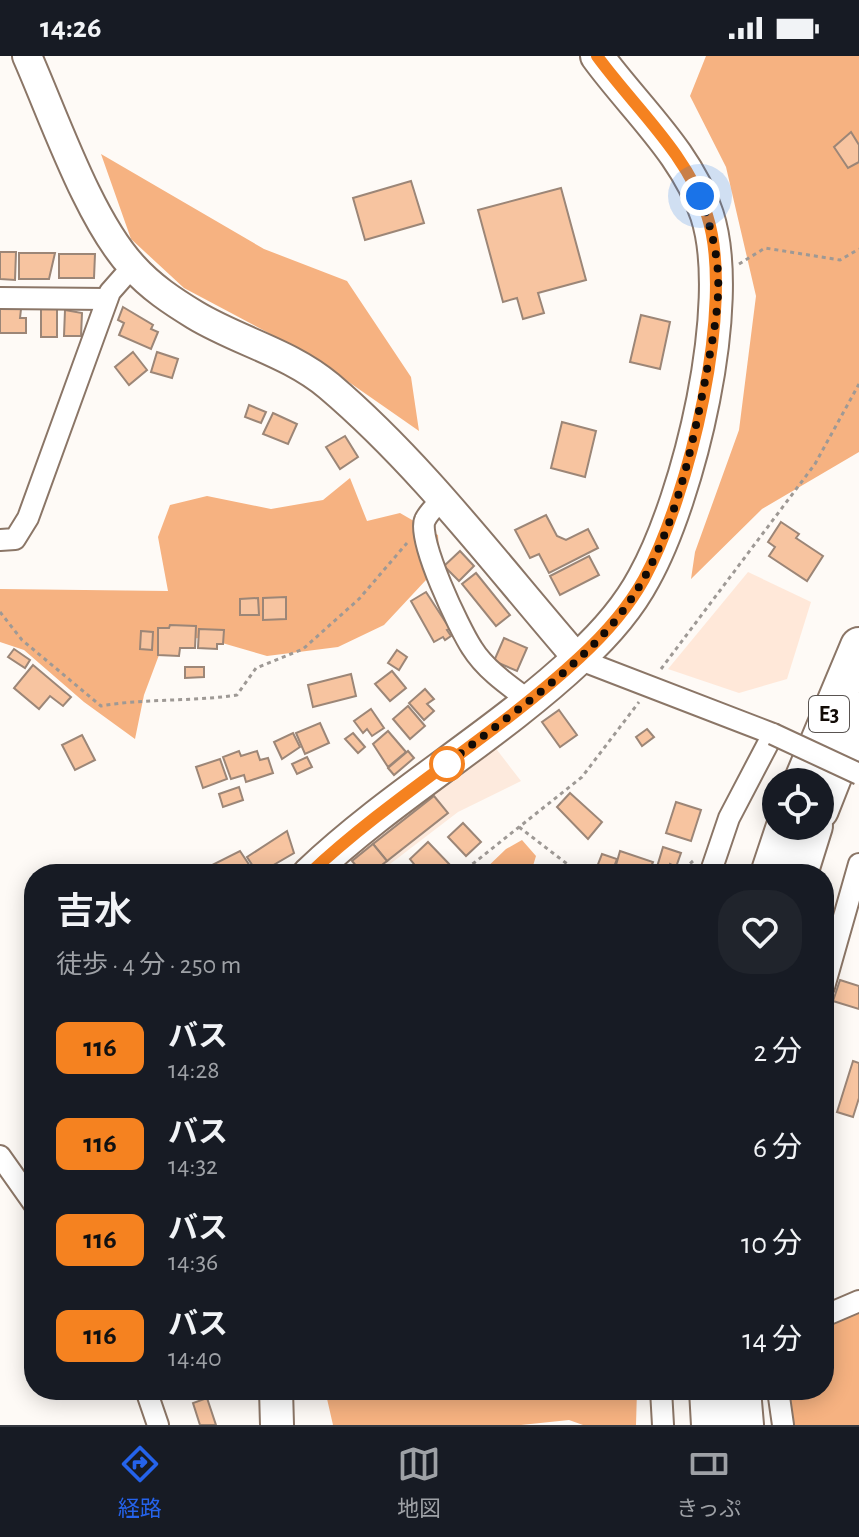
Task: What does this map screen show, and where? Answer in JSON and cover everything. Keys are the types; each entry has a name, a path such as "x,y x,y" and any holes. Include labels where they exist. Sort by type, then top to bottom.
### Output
{"highway":[{"name":"E3","path":"808,768 859,646"},
{"name":"E3","path":"834,774 859,711"},
{"path":"772,864 780,840"},
{"path":"802,864 810,840"},
{"path":"709,1400 710,1425"},
{"path":"743,1400 745,1425"}],"main road":[{"path":"321,864 578,659 631,600 666,530 694,438 713,338 718,276 713,235 700,196 679,160 597,56"},
{"path":"276,1400 277,1425"}],"street":[{"path":"27,56 97,212 113,243 132,267 160,293 198,317 288,359 325,382 394,447 432,511 578,659 773,734 859,774"},
{"path":"0,540 15,539 28,518 107,299 132,267"},
{"path":"0,298 107,299"},
{"path":"432,511 424,536 455,616 473,650 501,679 527,699"},
{"path":"713,864 729,818 773,734"},
{"path":"834,952 859,864"},
{"path":"0,1156 24,1190"},
{"path":"834,1312 859,1301"},
{"path":"149,1400 158,1425"},
{"path":"662,1400 663,1425"},
{"path":"779,1400 783,1425"}],"path":[{"path":"718,276 765,248 840,260 859,249"},
{"path":"473,864 582,777 650,688 670,653 815,464 859,384"},
{"path":"0,612 22,640 101,706 133,700 191,702 237,695 256,668 303,649 359,599 432,511"},
{"path":"519,827 567,864"}],"shaded area":[{"path":"706,56 859,56 859,452 762,509 691,579 695,552 739,430 756,296 726,167 690,96"},
{"path":"101,154 264,249 347,281 411,377 419,431 310,355 184,288 131,239"},
{"path":"350,478 367,521 400,513 438,535 440,565 384,625 338,647 267,656 205,638 165,639 144,695 135,739 84,702 24,650 0,642 0,589 168,591 158,537 170,505 207,496 271,509 323,500"},
{"path":"748,572 811,602 787,679 739,693 668,669"},
{"path":"494,746 521,781 458,812 390,864 352,864 348,858"},
{"path":"522,840 536,856 534,864 490,864 506,849"},
{"path":"859,1312 859,1425 793,1425 791,1400 834,1400 834,1317"},
{"path":"327,1400 637,1400 636,1425 583,1425 569,1420 521,1425 333,1425"}],"building":[{"path":"851,132 859,145 859,162 848,168 834,147"},
{"path":"411,181 424,223 365,240 353,198"},
{"path":"561,188 586,280 538,293 544,313 523,319 517,298 503,302 478,210"},
{"path":"0,252 16,252 15,280 0,279"},
{"path":"19,253 55,253 49,279 19,279"},
{"path":"59,254 95,254 94,278 59,278"},
{"path":"123,307 153,325 151,329 158,332 151,349 119,335 124,323 118,320"},
{"path":"0,309 21,309 20,318 26,318 26,333 0,333"},
{"path":"41,309 57,309 57,337 41,337"},
{"path":"65,310 82,313 81,336 64,336"},
{"path":"641,315 670,322 660,369 630,362"},
{"path":"133,352 147,370 129,385 115,367"},
{"path":"157,352 178,359 172,378 151,372"},
{"path":"249,405 266,412 261,423 245,417"},
{"path":"273,413 297,424 288,444 263,434"},
{"path":"562,422 596,431 585,477 551,468"},
{"path":"345,436 358,457 340,469 326,447"},
{"path":"546,515 557,536 566,540 588,529 598,548 549,573 539,554 530,558 515,530"},
{"path":"781,522 799,534 796,538 823,556 807,581 769,556 775,547 768,542"},
{"path":"460,551 474,566 459,581 444,566"},
{"path":"589,556 599,575 560,595 550,576"},
{"path":"476,573 510,615 496,626 462,584"},
{"path":"426,592 450,629 447,630 451,636 445,640 443,637 434,642 411,601"},
{"path":"286,597 286,619 263,620 263,598"},
{"path":"258,598 259,615 240,615 240,599"},
{"path":"170,625 196,626 195,648 180,648 179,656 158,655 158,628 169,628"},
{"path":"199,629 224,630 223,644 217,644 217,649 198,648"},
{"path":"141,631 153,632 152,650 140,649"},
{"path":"504,638 527,648 517,671 494,661"},
{"path":"14,649 30,660 25,668 8,657"},
{"path":"397,650 407,657 399,670 388,663"},
{"path":"33,665 71,697 63,706 50,696 39,709 14,688"},
{"path":"185,667 204,667 204,677 185,678"},
{"path":"392,671 406,688 390,701 375,684"},
{"path":"351,674 356,696 313,707 308,685"},
{"path":"425,689 434,699 427,704 434,711 424,720 409,703"},
{"path":"408,706 425,726 410,739 393,719"},
{"path":"371,709 384,728 372,736 367,729 363,733 354,721"},
{"path":"559,710 577,735 560,747 542,722"},
{"path":"320,723 329,743 305,754 296,733"},
{"path":"647,729 654,737 642,746 636,737"},
{"path":"388,731 406,752 388,767 373,744"},
{"path":"293,733 300,747 282,759 274,742"},
{"path":"353,733 365,747 358,753 345,739"},
{"path":"82,735 95,760 75,770 62,745"},
{"path":"239,751 241,756 257,751 260,760 268,758 273,773 246,782 244,775 231,779 223,757"},
{"path":"408,751 414,758 394,775 388,768"},
{"path":"307,757 312,767 297,774 292,764"},
{"path":"220,759 227,779 203,788 196,767"},
{"path":"239,787 243,800 223,807 219,794"},
{"path":"570,793 602,822 588,839 557,807"},
{"path":"434,796 448,813 387,861 373,844"},
{"path":"676,802 701,810 691,841 666,833"},
{"path":"463,823 481,842 466,856 448,837"},
{"path":"287,831 294,853 275,864 252,864 247,857"},
{"path":"428,842 449,864 414,864 410,859"},
{"path":"373,844 387,861 383,864 355,864 352,861"},
{"path":"663,847 681,853 677,864 658,864"},
{"path":"240,851 249,864 214,864"},
{"path":"620,851 653,862 652,864 616,864"},
{"path":"602,854 617,859 615,864 598,864"},
{"path":"840,980 859,986 859,1009 834,1001"},
{"path":"853,1061 859,1063 859,1098 853,1117 837,1112"},
{"path":"208,1400 216,1425 200,1425 193,1403"}],"bus line":[{"name":"116","path":"320,864 578,659 610,627 631,600 666,530 694,438 713,338 718,276 716,255 700,196 679,160 597,56"}],"route":[{"path":"447,764 437,772 578,659 610,627 631,600 652,562 680,489 694,438 713,338 718,276 713,235 700,196"}]}
